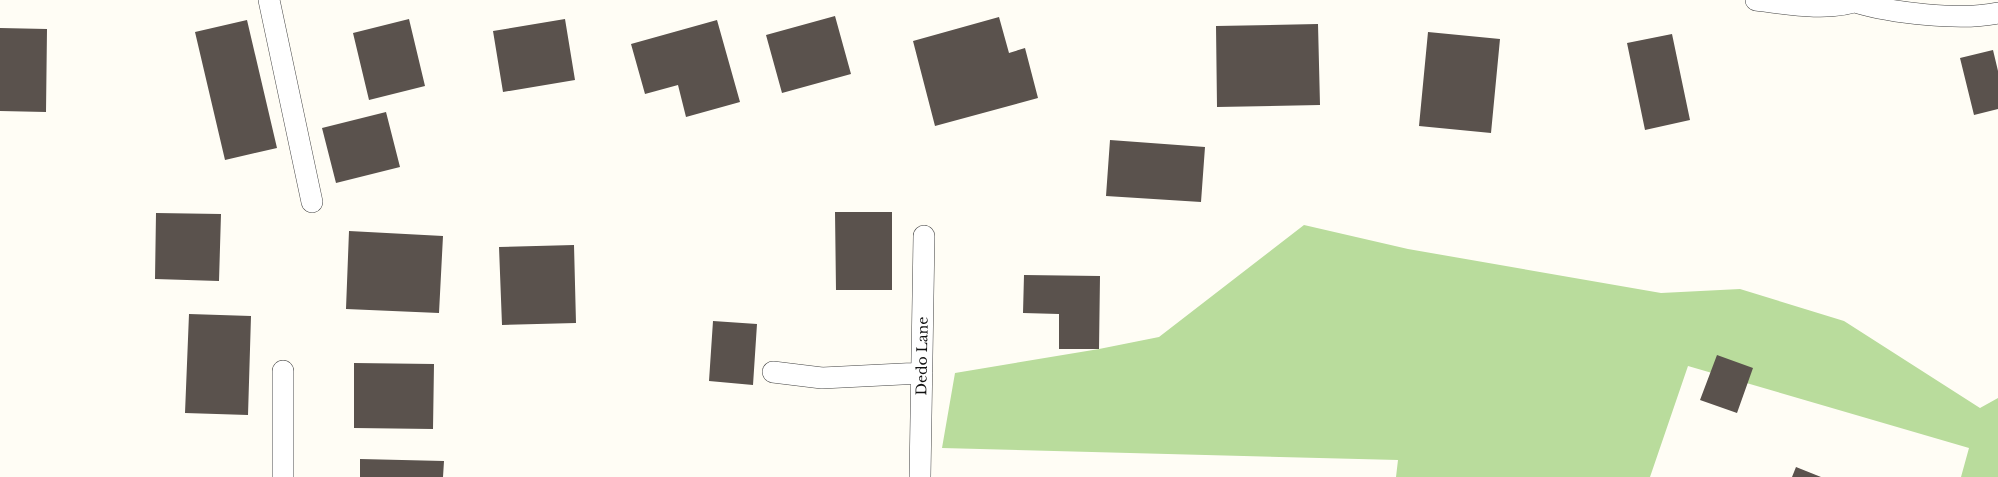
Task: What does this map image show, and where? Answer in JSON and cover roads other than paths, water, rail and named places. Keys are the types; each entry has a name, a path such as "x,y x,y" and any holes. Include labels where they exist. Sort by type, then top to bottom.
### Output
{"street":[{"path":"269,0 312,202"},
{"path":"1756,0 1784,4 1836,6 1857,1 1871,7 1948,16 1984,16 1998,13"},
{"name":"Dedo Lane","path":"920,477 924,236"},
{"path":"283,371 283,477"},
{"path":"773,372 822,378 922,373"}]}
